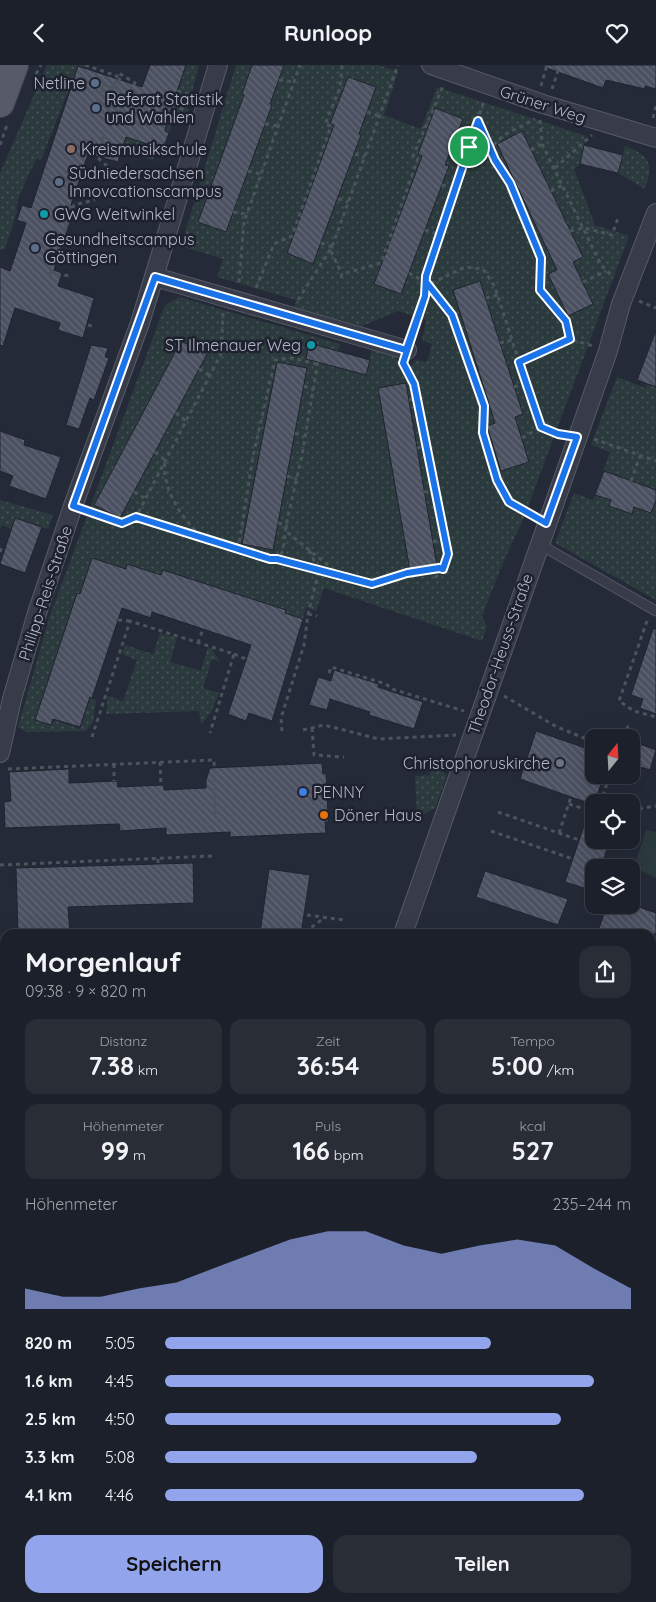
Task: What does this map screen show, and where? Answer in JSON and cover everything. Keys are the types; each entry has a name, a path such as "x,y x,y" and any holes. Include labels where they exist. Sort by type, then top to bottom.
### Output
{"main road":[{"path":"5,112 14,65"}],"street":[{"name":"Philipp-Reis-Straße","path":"0,753 12,699 73,506 155,277 218,65"},
{"name":"Grüner Weg","path":"431,65 488,86 656,138"},
{"name":"Theodor-Heuss-Straße","path":"405,929 608,351 628,286 656,213"},
{"path":"155,277 406,350"}],"lane":[{"path":"539,544 654,610"}],"path":[{"path":"85,65 117,76 115,89"},
{"path":"239,283 246,214 300,65"},
{"path":"256,288 274,244 292,235 330,126 325,125 340,88 342,65"},
{"path":"298,300 332,247 398,65"},
{"path":"540,86 547,65"},
{"path":"552,89 560,65"},
{"path":"116,72 135,83 131,94 104,85 98,103 122,110"},
{"path":"332,247 332,254 342,276 381,263 418,158 413,156 440,89 450,72"},
{"path":"115,89 121,75"},
{"path":"279,80 294,82"},
{"path":"488,86 426,276 428,283 452,315 484,406 483,433 497,480 509,502 546,523"},
{"path":"653,118 656,105"},
{"path":"107,166 96,157 113,107"},
{"path":"0,145 5,112"},
{"path":"367,112 379,116"},
{"path":"491,147 504,135 540,116 539,131 542,144 606,271 628,286"},
{"path":"478,121 491,147 495,160 510,183 541,258 540,290 566,321 570,339"},
{"path":"555,168 593,135 597,121"},
{"path":"265,124 278,126"},
{"path":"454,141 469,147"},
{"path":"531,150 542,144"},
{"path":"354,154 365,157"},
{"path":"248,171 261,174"},
{"path":"442,185 455,189"},
{"path":"551,191 563,185"},
{"path":"338,199 348,202"},
{"path":"57,254 74,205 95,200"},
{"path":"233,212 246,214"},
{"path":"570,231 584,228 612,235 618,218"},
{"path":"425,230 440,235"},
{"path":"321,243 332,247"},
{"path":"428,283 464,267 483,269 498,295 541,427 558,434 591,438 656,461"},
{"path":"583,282 606,271"},
{"path":"49,272 61,276 70,275"},
{"path":"409,273 428,283"},
{"path":"428,283 403,363 414,384 443,537 448,554 443,569 433,580"},
{"path":"486,298 498,295"},
{"path":"73,506 122,523 136,517 221,354 224,298"},
{"path":"88,325 95,327"},
{"path":"277,559 283,551 286,525 297,479 322,337 327,327"},
{"path":"519,362 570,339 608,351"},
{"path":"500,343 512,340"},
{"path":"242,551 239,544 253,456 275,360 292,359 317,363"},
{"path":"199,369 209,375"},
{"path":"514,387 526,383"},
{"path":"304,387 314,390"},
{"path":"409,400 417,398"},
{"path":"176,413 186,421"},
{"path":"522,438 541,427"},
{"path":"295,433 304,437"},
{"path":"417,448 426,446"},
{"path":"155,453 165,460"},
{"path":"631,481 640,456"},
{"path":"165,460 164,470 171,495 187,523 203,538"},
{"path":"287,476 297,479"},
{"path":"424,492 435,491"},
{"path":"134,492 146,499"},
{"path":"136,517 242,551 372,584 407,573 443,569"},
{"path":"278,523 286,525"},
{"path":"286,525 287,533 342,577"},
{"path":"433,542 443,537"},
{"path":"0,552 2,546"},
{"path":"282,731 281,718 304,645 308,614 319,571 310,550"},
{"path":"654,610 620,701 634,711 656,717"},
{"path":"308,614 317,616"},
{"path":"118,619 130,621 246,659"},
{"path":"92,737 130,621"},
{"path":"198,643 203,629"},
{"path":"210,733 234,654"},
{"path":"329,673 331,667 386,684 392,689 479,715"},
{"path":"489,687 557,727 585,738"},
{"path":"627,729 629,723"},
{"path":"303,730 324,725 379,739 472,734"},
{"path":"312,728 314,755 344,757"},
{"path":"0,769 214,760 216,819"},
{"path":"160,762 161,785"},
{"path":"114,764 114,781"},
{"path":"559,833 571,797"},
{"path":"569,804 585,810"},
{"path":"640,809 656,806"},
{"path":"498,812 580,840"},
{"path":"491,831 573,859"},
{"path":"0,865 44,865 212,857"},
{"path":"158,859 158,864"},
{"path":"307,915 344,920"},
{"path":"309,929 325,917"}],"shaded area":[{"path":"47,65 84,65 83,68 78,66 41,160 36,159 20,194 17,211 5,249 0,250 0,173"},
{"path":"186,65 199,65 184,121 174,118 169,133 165,131"},
{"path":"236,65 378,65 398,72 384,115 421,129 437,87 586,136 580,164 574,169 595,225 629,236 523,520 501,568 482,617 487,626 482,641 324,588 316,611 306,607 303,619 285,613 285,610 164,570 161,575 128,564 126,569 92,558 80,594 77,593 35,720 51,725 55,720 80,729 90,698 96,700 93,722 86,731 27,732 18,727 49,618 165,305 179,297 340,344 334,367 365,375 372,349 396,357 402,368 410,366 416,360 427,362 432,344 422,340 426,320 398,311 362,326 294,307 296,300 217,277 223,259 181,246"},
{"path":"109,131 157,147 153,160 105,144"},
{"path":"625,146 640,153 648,162 649,173 645,189 618,173"},
{"path":"617,377 645,388 647,384 656,387 656,600 555,543 574,493 593,500 610,452 591,445"},
{"path":"0,500 53,515 48,529 15,518 11,529 2,525 0,529"},
{"path":"160,633 177,638 170,662 201,671 208,647 212,649 220,662 212,659 203,688 219,693 211,712 201,725 199,711 106,714 108,696 123,701 137,660 122,654 125,645 153,654"},
{"path":"429,763 436,764 447,775 435,808 417,818 415,776 430,775"},
{"path":"646,830 656,832 656,878 640,870 640,859 637,859"}],"building":[{"name":"GWG Weitwinkel","path":"150,65 186,65 168,118 165,131 169,133 163,149 126,137 118,162 88,154 71,205 75,207 54,270 62,273 58,286 94,298 83,338 58,330 60,323 15,308 3,346 0,345 0,267 10,271 26,223 17,220 22,205 31,208 78,66 142,87"},
{"path":"252,65 284,65 270,104 272,105 226,232 198,222 244,95 242,94"},
{"path":"544,65 656,65 656,89 645,86 645,89 606,80 603,88 544,67"},
{"path":"348,77 376,87 359,134 361,135 313,264 287,253 334,125 330,124"},
{"path":"435,108 463,119 445,165 449,166 401,294 374,284 422,156 418,154"},
{"path":"522,131 583,257 573,262 593,304 568,316 548,274 557,270 497,144"},
{"path":"584,145 623,155 618,173 580,164"},
{"path":"480,281 523,414 515,417 529,462 501,471 487,426 495,423 453,290"},
{"path":"656,333 656,387 637,380"},
{"path":"181,341 207,354 120,518 94,505"},
{"path":"309,343 370,360 366,375 306,359"},
{"path":"91,345 108,348 105,357 109,358 94,400 90,398 79,429 66,425"},
{"path":"277,362 307,368 273,550 242,544"},
{"path":"406,383 437,566 410,571 378,388"},
{"path":"0,431 25,440 24,445 61,457 46,499 9,486 13,476 0,471"},
{"path":"604,471 656,490 656,500 651,513 634,507 632,514 609,506 611,500 595,495"},
{"path":"15,518 42,527 25,573 0,564"},
{"path":"92,558 126,569 127,564 161,575 163,570 286,610 285,613 303,619 272,721 249,713 246,721 228,714 251,645 152,612 151,618 122,608 92,698 90,697 80,727 53,719 51,725 35,720 77,593 80,594"},
{"path":"653,629 656,629 656,714 640,708 643,699 631,695"},
{"path":"334,670 379,684 378,687 423,702 414,729 369,715 370,712 330,699 327,710 309,705 318,677 331,681"},
{"name":"Christophoruskirche","path":"536,731 585,748 585,784 601,784 598,794 585,794 585,802 520,779"},
{"path":"640,744 656,750 650,770 640,767"},
{"path":"322,763 323,774 326,773 328,822 325,822 326,833 230,837 230,832 166,835 166,828 120,831 119,824 5,828 4,802 11,801 9,772 69,769 69,783 117,781 118,787 164,785 164,790 206,788 206,780 210,768"},
{"path":"585,823 585,849 607,849 604,859 585,859 585,888 565,882"},
{"path":"193,863 194,903 68,907 70,929 18,929 16,868"},
{"path":"269,869 310,875 302,929 261,929"},
{"path":"485,871 568,899 558,925 476,897"},
{"path":"640,907 656,913 656,929 599,929 604,914 640,914"}],"place":[{"name":"Netline","path":"95,83"},
{"name":"Referat Statistik und Wahlen","path":"96,108"},
{"name":"Kreismusikschule","path":"71,149"},
{"name":"Südniedersachsen Innovcationscampus","path":"59,182"},
{"name":"GWG Weitwinkel","path":"44,214"},
{"name":"Gesundheitscampus Göttingen","path":"35,248"},
{"name":"ST Ilmenauer Weg","path":"311,345"},
{"name":"Christophoruskirche","path":"560,763"},
{"name":"PENNY","path":"303,792"},
{"name":"Döner Haus","path":"324,815"}],"route":[{"path":"469,147 426,276 425,296 416,319 406,350 155,277 73,506 122,523 136,517 270,559 277,559 372,584 407,573 443,569 448,554 445,549 414,384 403,363 425,296 426,282 430,284 433,292 452,315 484,406 483,433 497,480 509,502 546,523 577,437 558,434 541,427 519,362 570,339 566,321 540,290 541,258 510,183 495,160 491,147 478,121 469,147"}]}
